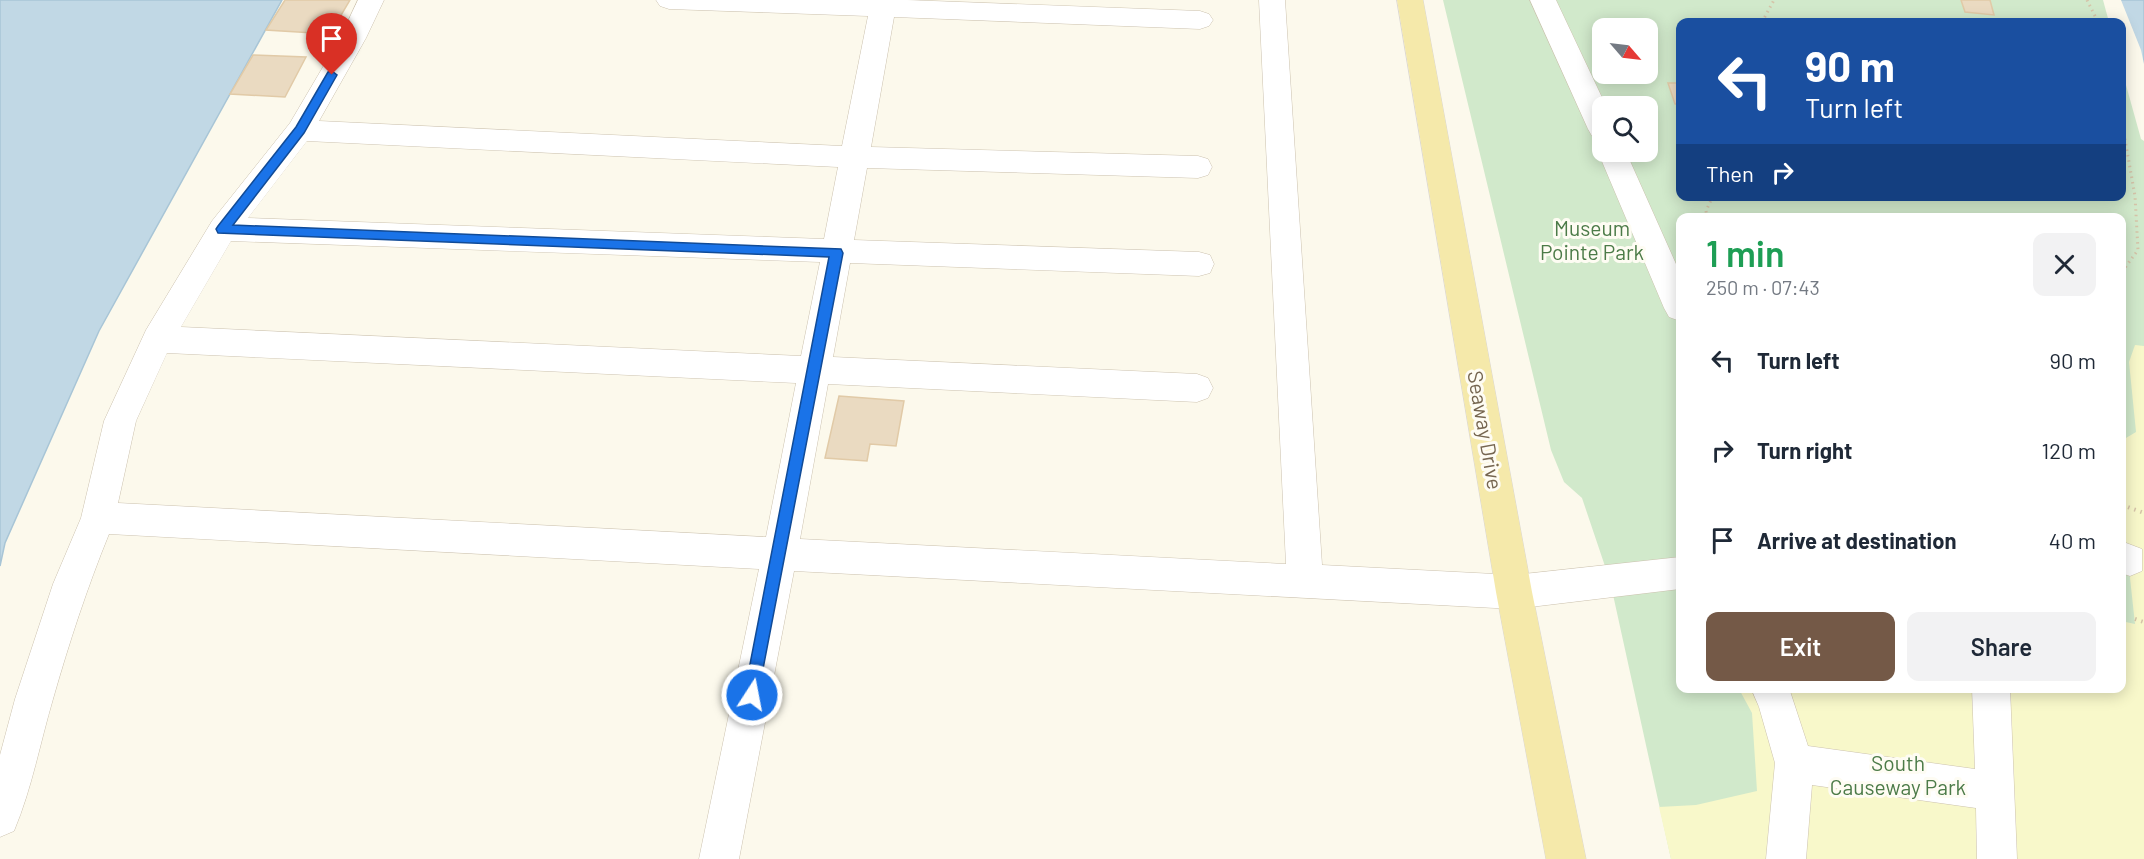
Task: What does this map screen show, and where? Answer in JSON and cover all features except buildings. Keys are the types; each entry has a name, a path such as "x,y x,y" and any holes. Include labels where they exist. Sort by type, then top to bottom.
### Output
{"main road":[{"name":"Seaway Drive","path":"1410,0 1514,592 1566,859"}],"lane":[{"path":"0,817 10,790 34,699 71,584 98,518 120,421 157,339 223,229 300,130 353,38 371,0"},
{"path":"669,0 884,5 1200,20"},
{"path":"1272,0 1305,581"},
{"path":"1543,0 1592,107"},
{"path":"719,859 780,554 884,5"},
{"path":"300,130 855,157 1198,167"},
{"path":"1616,162 1676,299"},
{"path":"223,229 837,253 1199,264"},
{"path":"157,339 1197,387"},
{"path":"98,518 1514,592 1676,573"},
{"path":"1772,693 1794,763 1786,859"},
{"path":"1991,693 1997,859"},
{"path":"1794,763 1996,792"}],"path":[{"path":"1764,18 1774,0"},
{"path":"2087,0 2096,18"},
{"path":"2126,147 2134,196 2138,250 2126,266"},
{"path":"2126,506 2144,513"},
{"path":"2135,619 2144,622"}],"green space":[{"name":"Museum Pointe Park","path":"1443,0 2106,0 2111,18 1676,18 1676,201 2126,201 2126,73 2144,138 2144,859 1671,859 1610,581 1582,498 1564,482 1551,450"}],"sand":[{"name":"South Causeway Park","path":"2135,345 2144,346 2144,859 1671,859 1659,807 1696,805 1757,791 1752,713 1741,693 2126,693 2126,622 2135,624 2126,541 2126,438 2136,432 2129,362"}],"water":[{"path":"0,0 282,0 99,331 5,543 0,566"},
{"path":"2106,0 2144,0 2144,138 2126,47 2126,18 2118,18"}],"pier":[{"path":"2103,0 2121,0 2141,50 2144,64 2144,141 2141,139 2126,85 2126,18 2108,18"}],"route":[{"path":"332,75 300,130 223,229 837,253 752,695"}]}
